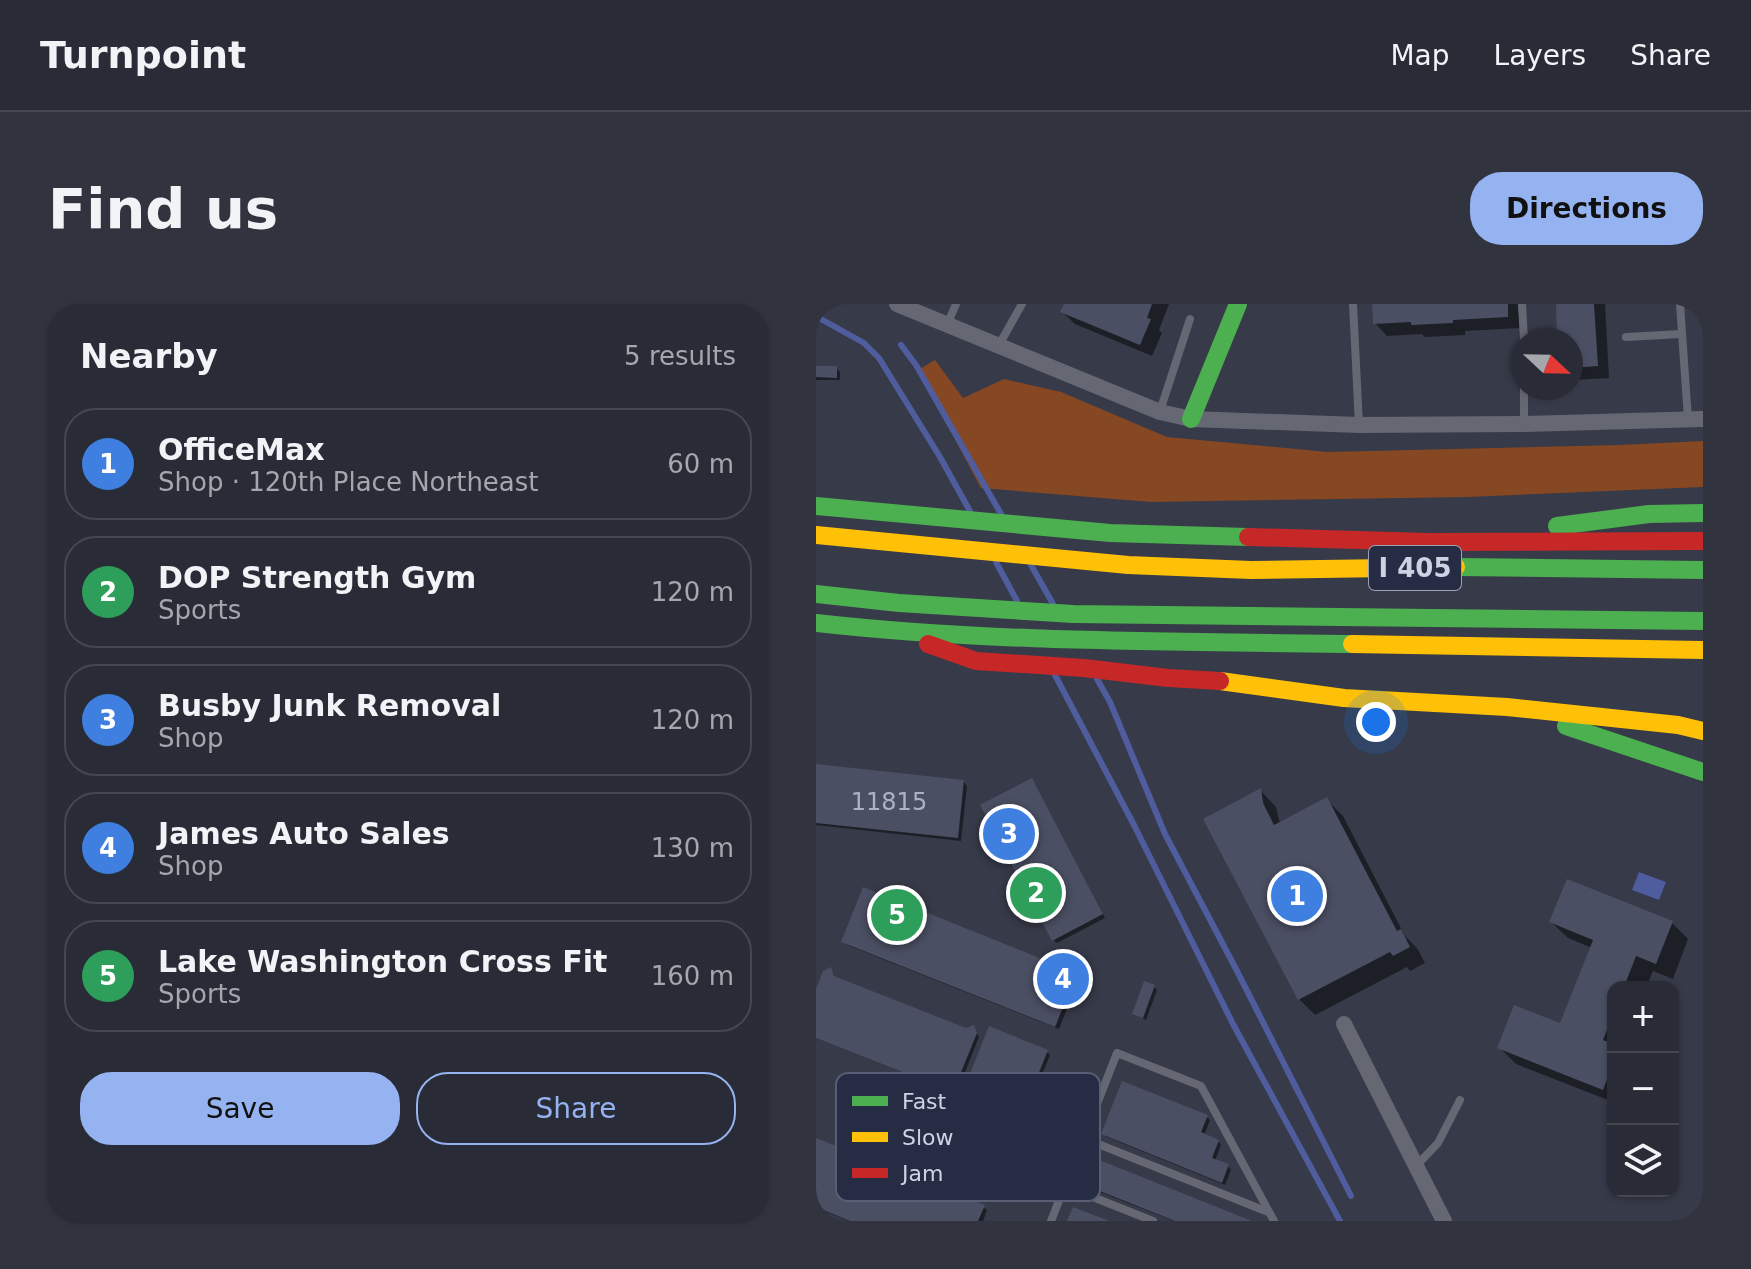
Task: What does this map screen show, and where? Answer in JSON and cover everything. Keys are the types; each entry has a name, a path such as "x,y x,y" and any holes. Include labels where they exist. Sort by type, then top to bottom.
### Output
{"main road":[{"path":"1191,419 1238,304"},
{"name":"I 405","path":"816,506 1110,533 1428,542 1703,541"},
{"path":"1428,542 1649,514 1703,513"},
{"name":"I 405","path":"816,535 1128,565 1251,570 1490,567 1703,570"},
{"name":"I 405","path":"816,594 899,603 1073,614 1703,621"},
{"path":"816,623 894,632 1151,642 1703,650"},
{"path":"894,632 976,661 1231,682 1344,698 1507,707 1678,725 1703,731"},
{"path":"1507,707 1703,772"}],"street":[{"path":"897,304 1160,412 1191,419 1359,425 1696,420"},
{"path":"1344,1024 1444,1221"}],"lane":[{"path":"947,325 956,304"},
{"path":"998,347 1022,304"},
{"path":"1353,304 1359,425"},
{"path":"1522,304 1523,328"},
{"path":"1680,304 1681,334 1696,420"},
{"path":"1160,412 1190,319"},
{"path":"1626,337 1681,334"},
{"path":"1524,400 1524,424"},
{"path":"1100,1096 1117,1053 1201,1086 1271,1217"},
{"path":"1416,1165 1438,1143 1460,1100"},
{"path":"1100,1145 1271,1217"},
{"path":"1100,1200 1153,1221"},
{"path":"1051,1221 1059,1201"}],"shaded area":[{"path":"935,360 963,398 1004,379 1061,392 1167,437 1328,452 1703,441 1703,487 1468,497 1151,502 981,488 918,370"}],"water":[{"path":"1639,872 1666,882 1659,900 1632,890"}],"building":[{"path":"1064,304 1152,304 1147,318 1151,319 1140,345 1060,312"},
{"path":"1372,304 1508,304 1508,317 1453,320 1453,323 1373,324"},
{"path":"1556,304 1594,304 1598,366 1583,367 1583,328 1557,328"},
{"path":"816,366 837,366 837,378 816,377"},
{"path":"816,764 964,780 958,838 816,823"},
{"path":"1032,778 1103,914 1052,941 980,805"},
{"path":"1261,788 1263,803 1274,825 1327,797 1397,931 1401,929 1410,947 1393,956 1390,952 1298,1000 1203,819"},
{"path":"1567,879 1673,921 1656,964 1636,956 1626,981 1607,981 1607,1030 1603,1040 1607,1042 1607,1080 1603,1090 1497,1048 1514,1005 1560,1023 1593,940 1549,922"},
{"path":"863,887 1077,973 1055,1027 841,942"},
{"path":"831,967 834,976 966,1028 974,1025 977,1033 961,1073 905,1073 816,1038 816,989 823,971"},
{"path":"1144,981 1155,985 1143,1018 1132,1014"},
{"path":"989,1026 1048,1050 1039,1073 970,1073"},
{"path":"1122,1081 1208,1115 1201,1132 1219,1140 1212,1158 1229,1164 1222,1183 1101,1134"},
{"path":"816,1138 836,1146 836,1201 975,1201 985,1205 978,1221 850,1221 816,1207"},
{"path":"1100,1160 1252,1221 1175,1221 1100,1191"},
{"path":"1073,1207 1109,1221 1067,1221"}],"waterway":[{"path":"819,318 864,343 879,358 971,513"},
{"path":"901,345 916,365 1001,514"},
{"path":"996,562 1017,601"},
{"path":"1031,565 1053,604"},
{"path":"1055,675 1233,1024 1340,1221"},
{"path":"1097,679 1110,702 1165,834 1351,1196"}],"traffic: fast":[{"path":"1191,419 1238,304"},
{"path":"816,506 1110,533 1248,537"},
{"path":"1557,526 1649,514 1703,513"},
{"path":"1456,567 1703,570"},
{"path":"816,594 899,603 1073,614 1703,621"},
{"path":"816,623 1017,638 1352,644"},
{"path":"1566,726 1703,772"}],"traffic: slow":[{"path":"816,535 1128,565 1251,570 1456,567"},
{"path":"1352,644 1703,650"},
{"path":"1220,681 1344,698 1507,707 1678,725 1703,731"}],"traffic: jam":[{"path":"1248,537 1428,542 1703,541"},
{"path":"928,644 976,661 1220,681"}],"place":[{"name":"Busby Junk Removal","path":"1009,834"},
{"name":"DOP Strength Gym","path":"1036,893"},
{"name":"OfficeMax","path":"1297,896"},
{"name":"Lake Washington Cross Fit","path":"897,915"},
{"name":"James Auto Sales","path":"1063,979"}]}
